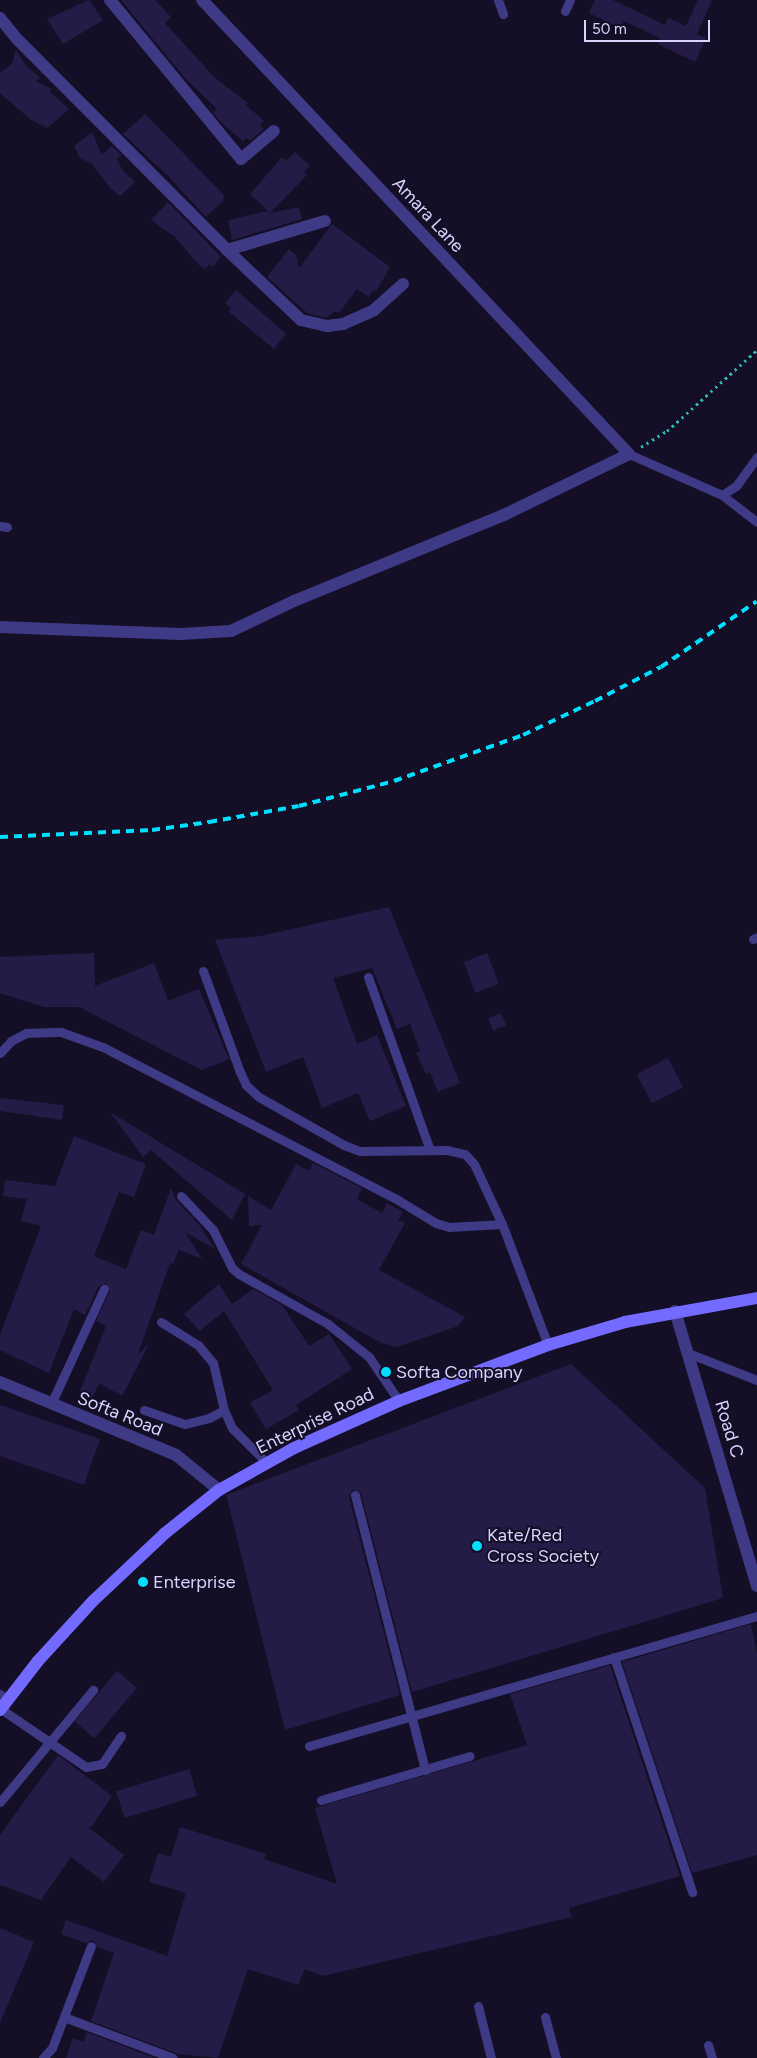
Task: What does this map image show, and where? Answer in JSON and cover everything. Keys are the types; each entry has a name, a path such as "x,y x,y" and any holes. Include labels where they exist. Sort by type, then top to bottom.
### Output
{"main road":[{"name":"Enterprise Road","path":"2,1703 93,1601 164,1534 219,1490 267,1463 399,1401 548,1345 625,1322 675,1311 757,1298"}],"street":[{"path":"110,0 241,159 274,131"},
{"name":"Amara Lane","path":"202,0 629,454"},
{"path":"0,18 16,38 227,250 302,320 313,324 343,324 374,310 403,284"},
{"path":"227,250 326,221"},
{"path":"0,627 180,634 231,631 294,601 504,515 629,454"},
{"name":"Road C","path":"675,1311 757,1586"},
{"name":"Softa Road","path":"0,1382 176,1455 219,1490"}],"lane":[{"path":"498,0 503,14"},
{"path":"565,11 570,0"},
{"path":"629,454 722,495 757,522"},
{"path":"722,495 736,486 757,458"},
{"path":"204,971 240,1072 246,1085 259,1097 344,1145 360,1151 446,1150 465,1154 474,1164 502,1224 548,1345"},
{"path":"368,977 430,1150"},
{"path":"0,1053 11,1041 26,1033 61,1032 103,1047 398,1200 436,1223 450,1227 502,1224"},
{"path":"181,1196 213,1230 232,1268 239,1274 328,1324 369,1357 399,1401"},
{"path":"51,1404 104,1289"},
{"path":"161,1322 198,1345 213,1363 224,1410 232,1428 267,1463"},
{"path":"688,1353 757,1380"},
{"path":"144,1410 185,1424 210,1418 224,1410"},
{"path":"355,1495 409,1717 425,1770"},
{"path":"309,1746 757,1616"},
{"path":"614,1657 692,1892"},
{"path":"0,1802 51,1743 93,1690"},
{"path":"2,1703 51,1743 86,1767 102,1764 121,1736"},
{"path":"321,1800 470,1756"},
{"path":"43,2058 52,2048 91,1946"},
{"path":"478,2006 491,2058"},
{"path":"64,2016 173,2058"},
{"path":"545,2017 556,2058"},
{"path":"708,2045 712,2058"}],"path":[{"path":"629,454 667,431 757,350"}],"building":[{"path":"89,0 103,20 63,44 47,19"},
{"path":"121,0 155,0 171,17 165,23 215,78 248,103 246,105 264,121 260,125 264,129 250,141 246,138 243,141 225,126 213,113 217,109 185,78"},
{"path":"595,0 613,0 665,25 668,18 686,26 698,0 712,0 697,34 706,38 695,62 658,44 660,38 624,21 620,28 589,13"},
{"path":"16,49 25,65 40,78 36,81 51,89 50,92 69,109 47,128 30,119 0,93 0,73 12,64"},
{"path":"145,114 224,195 223,201 206,217 168,176 123,134"},
{"path":"92,132 102,155 112,146 121,155 117,159 123,171 135,182 120,196 111,189 92,164 80,158 74,146"},
{"path":"295,152 310,166 304,172 307,175 270,213 299,207 302,219 232,240 228,220 268,211 250,194 282,157 286,161"},
{"path":"168,202 221,257 212,267 210,264 205,269 199,265 175,237 151,220"},
{"path":"332,224 390,267 376,292 373,290 369,297 357,289 339,313 335,311 327,318 307,313 267,277 289,249 296,255 299,268"},
{"path":"236,290 286,334 274,349 228,311 231,308 225,303"},
{"path":"389,907 460,1083 438,1092 430,1072 426,1074 416,1053 420,1051 410,1024 397,1029 372,968 333,978 357,1044 377,1035 406,1106 370,1121 358,1093 322,1108 303,1057 266,1072 215,940 261,936"},
{"path":"94,953 95,986 154,963 168,1001 199,989 229,1059 202,1070 79,1007 44,1007 0,993 0,957"},
{"path":"487,953 499,984 475,993 464,962"},
{"path":"501,1013 506,1025 493,1030 488,1018"},
{"path":"668,1058 683,1087 652,1103 637,1074"},
{"path":"0,1098 64,1105 62,1120 0,1111"},
{"path":"110,1112 245,1194 232,1220 151,1150 143,1157"},
{"path":"74,1136 146,1164 134,1197 119,1192 94,1256 126,1269 141,1230 154,1235 171,1188 176,1200 200,1226 216,1250 185,1232 202,1259 179,1250 173,1264 170,1263 138,1354 149,1344 122,1396 99,1383 92,1399 79,1394 106,1326 96,1321 110,1291 106,1283 99,1286 85,1315 74,1309 49,1373 0,1350 0,1335 41,1226 21,1221 27,1199 3,1196 5,1180 55,1186"},
{"path":"313,1163 362,1188 357,1199 382,1213 387,1203 403,1212 398,1220 405,1223 379,1270 465,1317 458,1326 397,1347 381,1343 241,1264 262,1225 249,1226 248,1196 271,1210 296,1164 309,1171"},
{"path":"219,1284 232,1304 253,1289 282,1305 309,1346 329,1334 352,1369 296,1405 299,1410 266,1429 250,1403 273,1390 224,1311 200,1331 184,1314"},
{"name":"Kate/Red Cross Society","path":"571,1364 705,1488 723,1598 412,1692 361,1493 353,1489 349,1497 400,1695 285,1730 226,1495"},
{"path":"0,1405 100,1439 84,1485 0,1456"},
{"path":"751,1624 757,1653 757,1855 692,1873 622,1662"},
{"path":"610,1665 680,1876 569,1908 572,1917 323,1976 305,1969 298,1985 248,1969 218,2058 178,2054 91,2021 114,1953 97,1947 93,1940 86,1943 61,1934 66,1920 167,1956 186,1893 149,1882 158,1853 171,1857 180,1827 266,1854 264,1859 337,1884 315,1808 527,1745 510,1694"},
{"path":"117,1671 137,1688 94,1738 75,1722"},
{"path":"58,1755 112,1796 92,1826 88,1827 124,1855 104,1882 71,1857 41,1900 0,1885 0,1835"},
{"path":"189,1769 197,1796 125,1818 116,1791"},
{"path":"0,1928 34,1942 0,2023"},
{"path":"87,2032 155,2058 66,2058 73,2038 84,2042"}],"railway":[{"path":"0,837 152,830 209,822 299,806 394,781 523,735 595,701 661,667 757,601"}],"place":[{"name":"Softa Company","path":"386,1372"},
{"name":"Kate/Red Cross Society","path":"477,1546"},
{"name":"Enterprise","path":"143,1582"}]}
